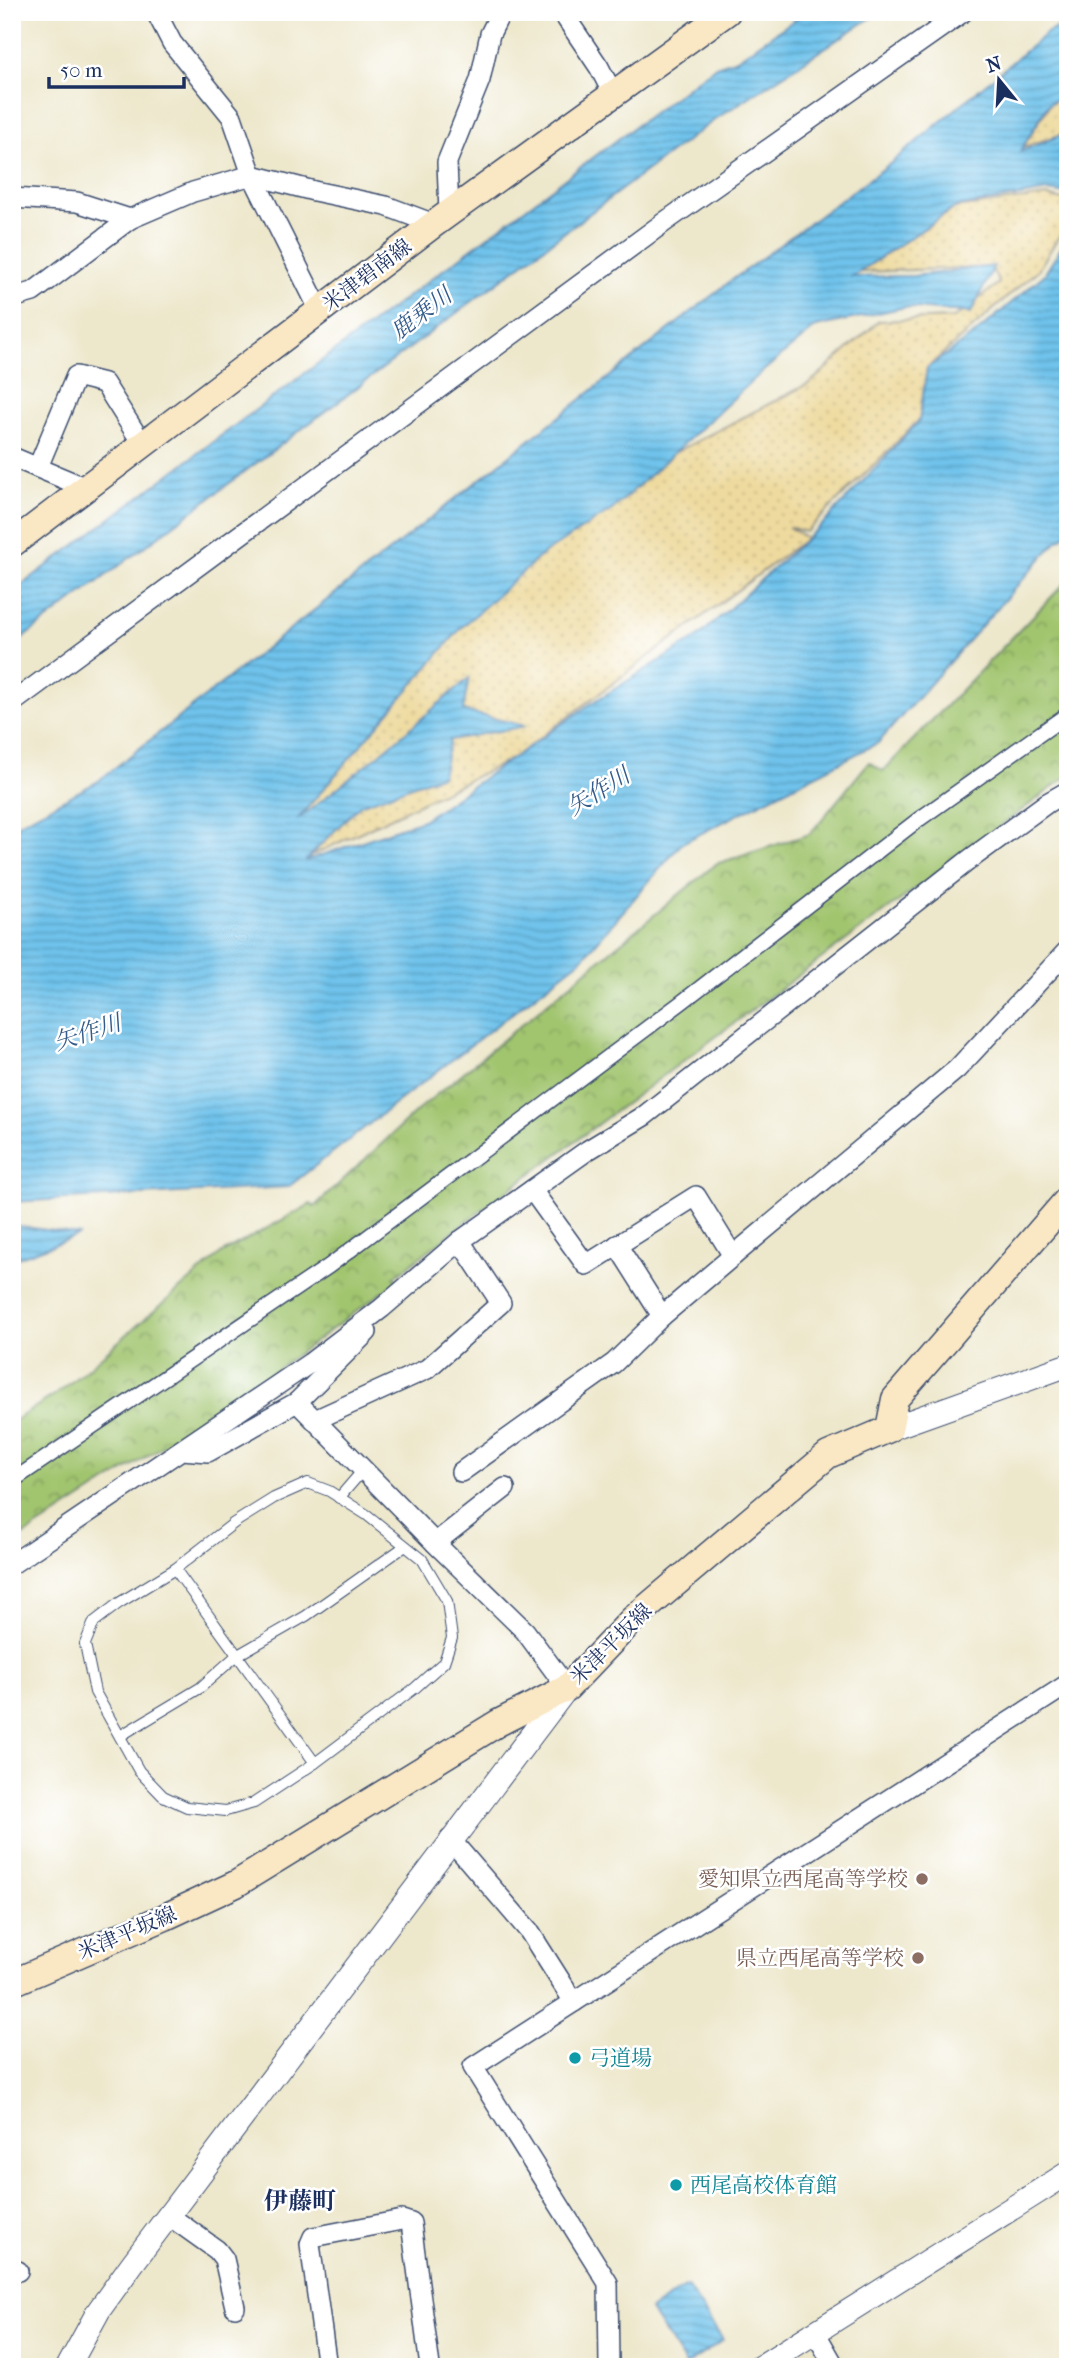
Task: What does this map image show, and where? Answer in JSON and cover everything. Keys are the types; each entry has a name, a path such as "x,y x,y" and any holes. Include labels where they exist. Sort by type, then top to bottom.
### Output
{"main road":[{"name":"米津碧南線","path":"12,544 441,219 727,12"},
{"path":"889,1429 895,1399 1068,1199"},
{"name":"米津平坂線","path":"12,1983 236,1884 498,1723 567,1688 633,1619 818,1463 828,1455 889,1429"}],"street":[{"path":"156,12 172,43 232,117 252,175 320,311"},
{"path":"12,298 33,292 130,219 193,192 252,175 441,219 447,162 481,80 490,34 501,12"},
{"path":"562,12 599,67 613,94"},
{"path":"12,703 666,221 963,12"},
{"path":"12,198 77,202 130,219"},
{"path":"38,467 76,376 104,383 143,445"},
{"path":"12,457 86,488"},
{"path":"12,1481 329,1266 682,1002 918,820 1068,714"},
{"path":"12,1564 310,1363 382,1308 460,1241 588,1150 644,1116 969,860 1047,803 1068,791"},
{"path":"461,1472 614,1363 662,1316 957,1069 1068,950"},
{"path":"533,1190 586,1265 696,1196 733,1256"},
{"path":"315,1420 427,1369 501,1303 460,1241"},
{"path":"617,1245 662,1316"},
{"path":"182,1450 208,1452 297,1402 367,1332 382,1308"},
{"path":"889,1429 1068,1365"},
{"path":"68,2367 99,2310 168,2215 450,1839 567,1688 525,1631 297,1402"},
{"path":"435,1543 505,1488"},
{"path":"609,2367 608,2283 473,2067 1068,1684"},
{"path":"450,1839 529,1931 574,2002"},
{"path":"760,2367 1065,2180"},
{"path":"168,2215 217,2250 224,2259 235,2307"},
{"path":"320,2366 310,2244 313,2237 402,2220 411,2223 430,2367"},
{"path":"815,2332 835,2367"}],"lane":[{"path":"339,1498 363,1469"},
{"path":"308,1483 339,1498 367,1515 422,1559 447,1601 452,1638 444,1662 415,1688 315,1763 254,1803 226,1811 187,1807 163,1796 139,1771 95,1692 85,1644 94,1622 120,1602 175,1569 234,1523 274,1498 308,1483"},
{"path":"120,1736 200,1688 236,1656 306,1616 404,1547"},
{"path":"175,1569 315,1763"}],"sand":[{"path":"1068,93 1068,132 1023,147 1050,104"},
{"path":"1047,196 1068,201 1068,222 1038,270 927,368 920,419 806,532 788,527 807,538 512,759 224,898 369,676 674,453 810,383 879,321 954,318 999,283 991,267 859,272 955,208"}],"green space":[{"path":"1068,580 1068,776 471,1218 394,1277 398,1281 238,1398 12,1543 12,1422 62,1390 222,1253 311,1204 314,1207 418,1110 716,864 810,834 869,762 883,771"}],"water":[{"name":"鹿乗川","path":"806,12 880,12 717,118 12,646 12,592 716,66 737,59"},
{"name":"矢作川","path":"1068,22 1068,92 1048,105 1020,152 1068,132 1068,194 1048,191 956,207 852,277 914,276 994,266 971,313 905,307 816,327 762,372 612,510 543,554 461,628 297,820 469,678 463,711 526,726 450,740 442,775 360,805 305,861 423,820 589,705 698,637 827,520 919,421 927,368 975,334 1044,275 1068,237 1068,533 1054,544 878,743 682,843 582,959 288,1187 12,1202 12,827 97,782 728,283 891,163 1048,32"},
{"path":"12,1225 80,1235 12,1260"},
{"path":"687,2286 723,2340 686,2365 650,2310"}],"place":[{"name":"愛知県立西尾高等学校","path":"922,1879"},
{"name":"県立西尾高等学校","path":"918,1958"},
{"name":"弓道場","path":"575,2058"},
{"name":"西尾高校体育館","path":"676,2185"}],"district":[{"name":"伊藤町","path":"300,2201"}]}
